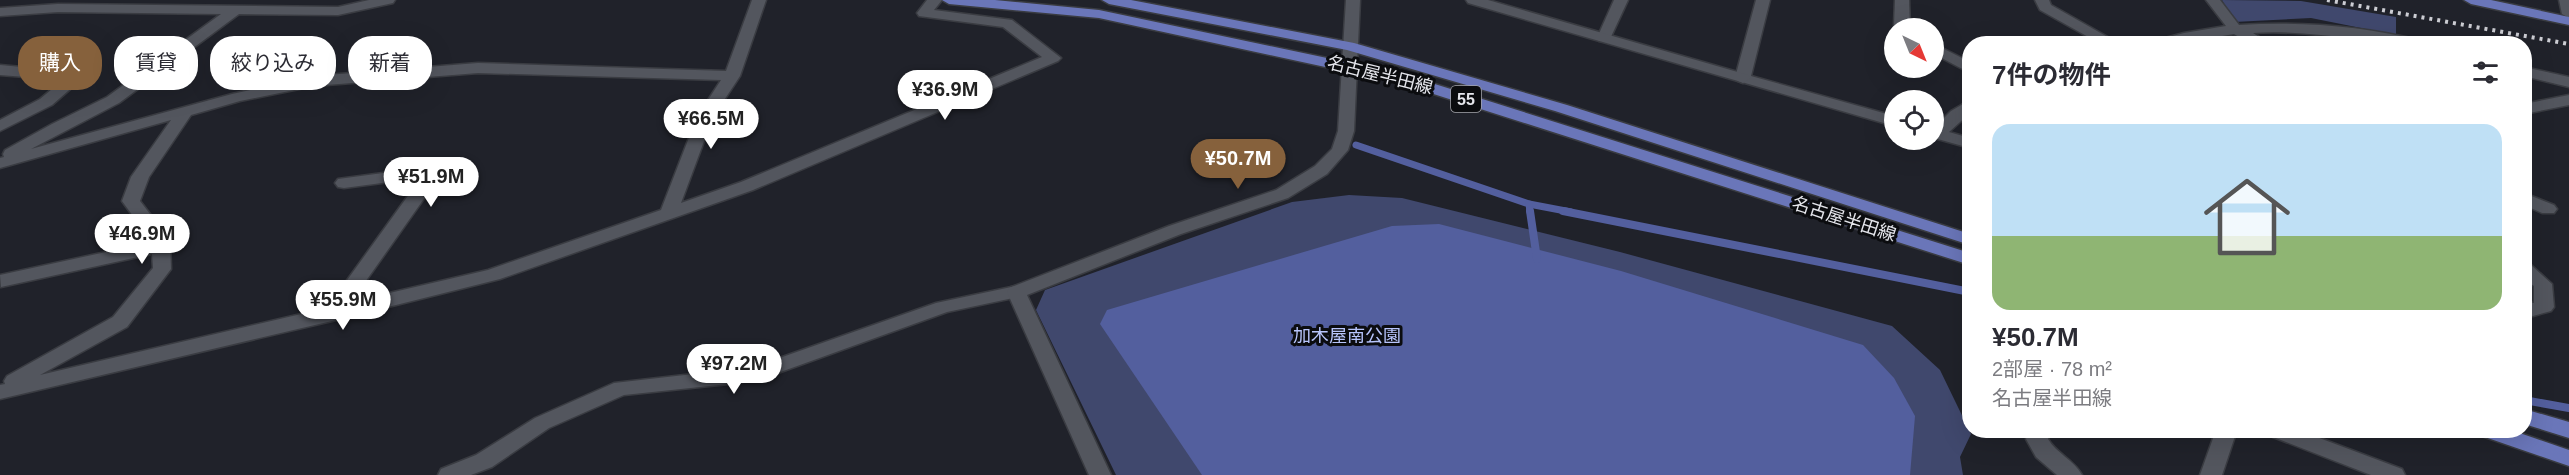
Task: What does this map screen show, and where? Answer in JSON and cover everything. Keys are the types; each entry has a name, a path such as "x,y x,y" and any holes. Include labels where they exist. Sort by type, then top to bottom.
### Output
{"main road":[{"name":"名古屋半田線","path":"949,0 1099,14 1403,79 1962,256"},
{"name":"名古屋半田線","path":"1109,0 1349,46 1561,108 1962,237"},
{"path":"2470,0 2569,21"},
{"path":"2532,418 2569,430"},
{"path":"2510,438 2569,458"}],"street":[{"path":"121,9 138,0"},
{"path":"0,12 58,8 338,10 388,0"},
{"path":"669,213 705,117 732,76 759,0"},
{"path":"449,475 488,468 542,423 621,388 738,376 766,369 943,307 1016,292 1175,230 1282,194 1305,181 1332,160 1344,141 1351,67 1349,46 1353,0"},
{"path":"1473,0 1884,118"},
{"path":"1604,38 1621,0"},
{"path":"1743,78 1763,0"},
{"path":"1901,18 1902,0"},
{"path":"2042,0 2052,11 2098,36"},
{"path":"2213,0 2235,29 2248,36"},
{"path":"2566,0 2569,14"},
{"path":"0,390 332,315 494,275 747,186 1053,58 1007,23 924,13 932,3"},
{"path":"0,162 58,127 113,100 236,10"},
{"path":"2200,36 2235,29 2264,27 2325,28 2382,36"},
{"path":"1944,54 1962,64"},
{"path":"0,162 184,114 238,97 314,81 478,68 732,76"},
{"path":"0,70 76,77 46,102 0,126"},
{"path":"2532,72 2569,82"},
{"path":"2532,108 2569,100"},
{"path":"1944,126 1962,111"},
{"path":"0,390 120,322 162,270 161,240 131,201 140,177 184,114"},
{"path":"1944,135 1962,141"},
{"path":"332,315 419,193 421,173 344,183"},
{"path":"2532,202 2548,209"},
{"path":"1,281 161,246"},
{"path":"2532,275 2543,284 2544,307 2532,310"},
{"path":"1016,292 1100,475"},
{"path":"2037,438 2044,451 2071,475"},
{"path":"2211,475 2224,438"},
{"path":"2296,438 2394,475"}],"green space":[{"path":"2222,0 2301,1 2396,17 2396,35 2311,18 2234,22"},
{"name":"加木屋南公園","path":"1349,195 1402,198 1620,252 1892,326 1940,370 1962,415 1962,438 1969,438 1960,457 1963,475 1116,475 1036,310 1045,290 1292,202"}],"shaded area":[{"name":"加木屋南公園","path":"1439,224 1621,271 1863,345 1894,378 1915,416 1910,475 1202,475 1100,324 1107,310 1392,226"}],"waterway":[{"path":"1356,145 1529,204"},
{"path":"1529,204 1571,212"},
{"path":"1529,204 1530,212"},
{"path":"1530,211 1537,259"},
{"path":"1563,211 1962,290"},
{"path":"2532,401 2569,408"}],"railway":[{"path":"2327,0 2525,36"},
{"path":"2532,37 2569,44"}]}
